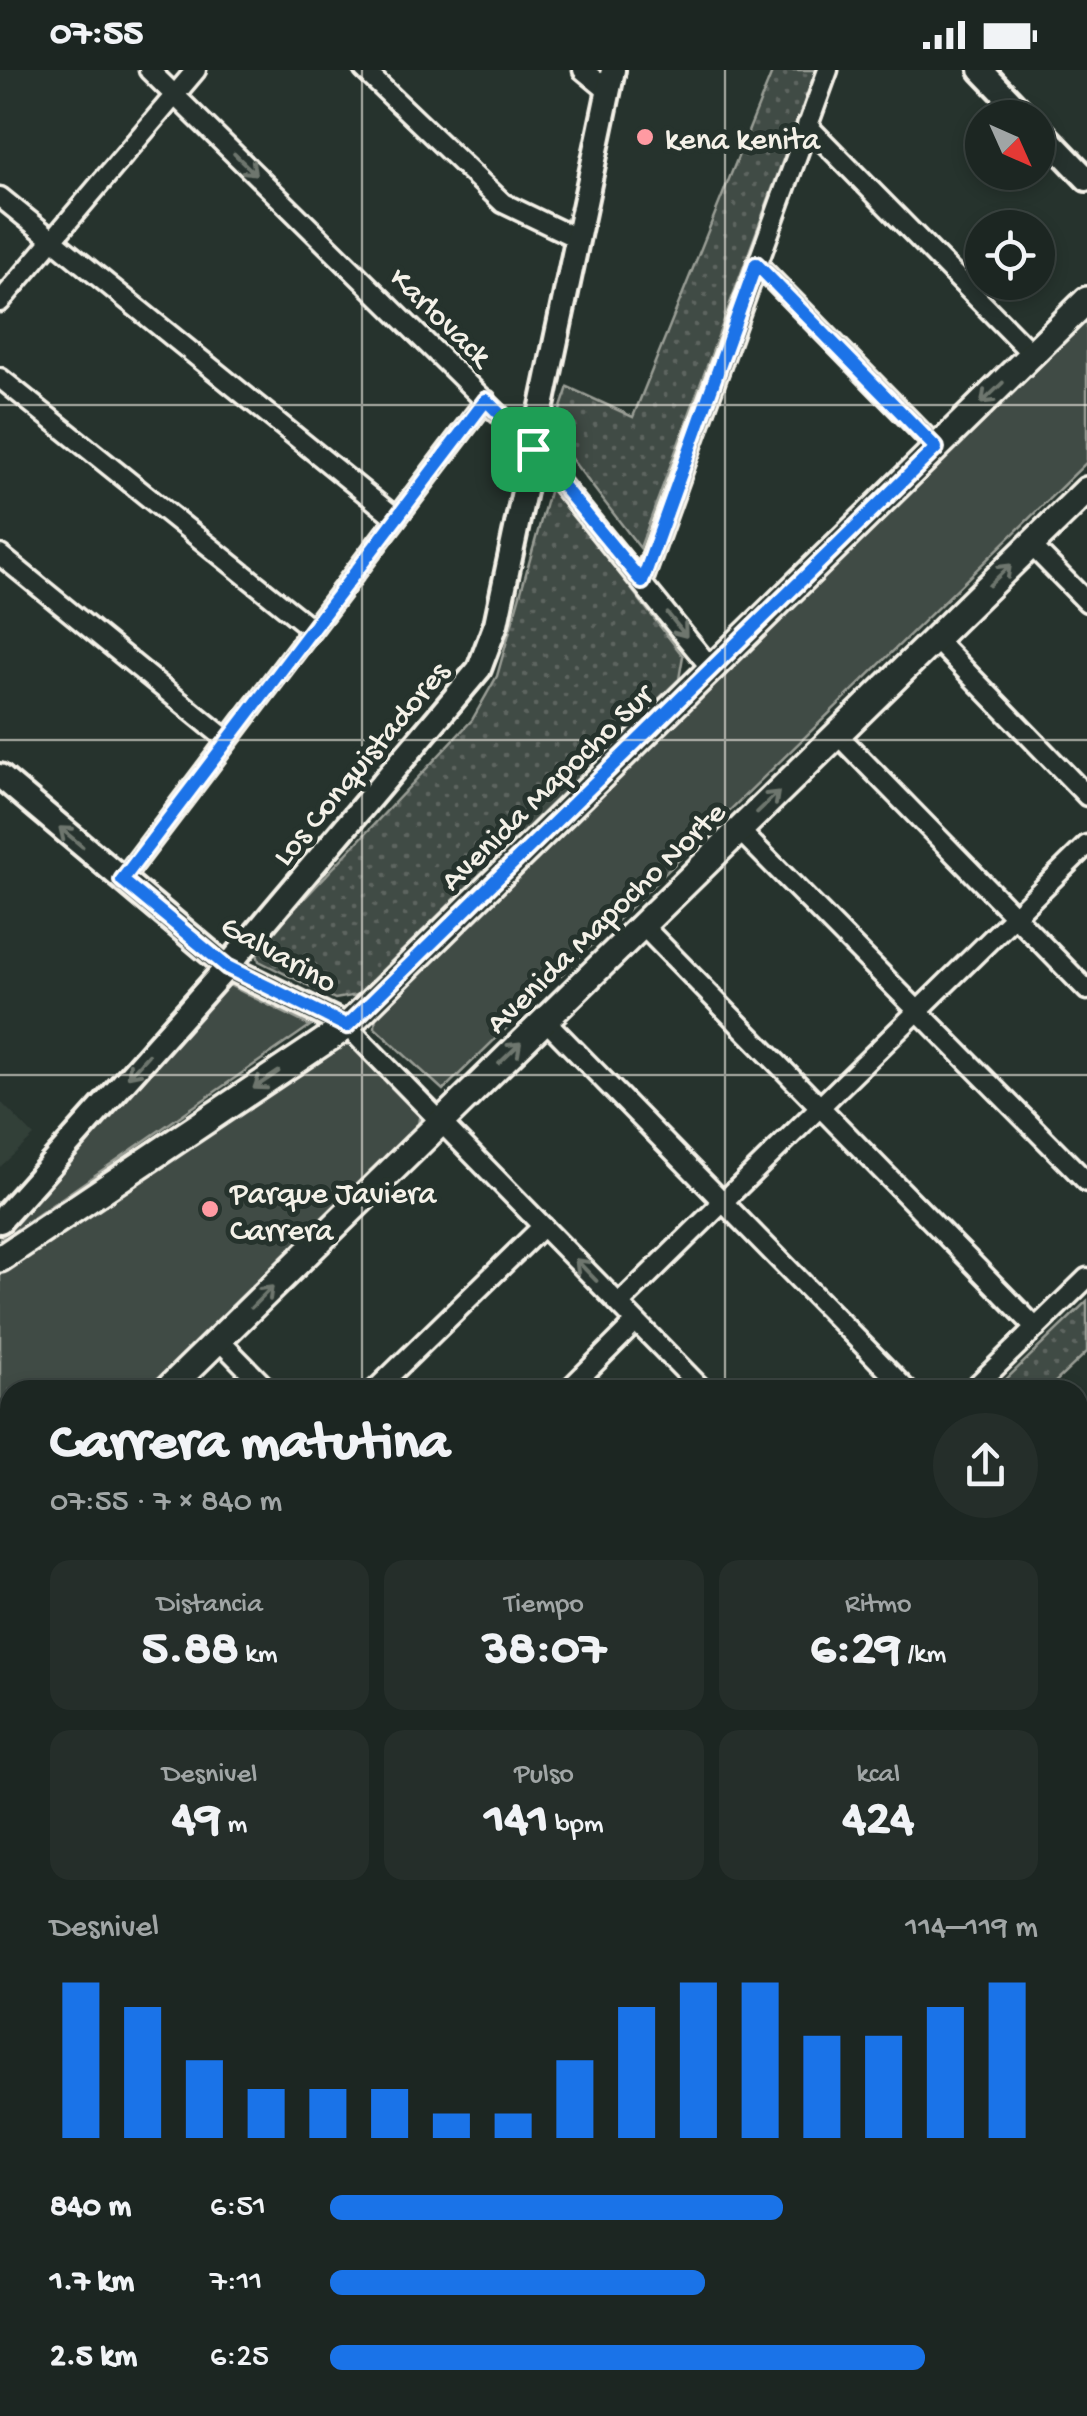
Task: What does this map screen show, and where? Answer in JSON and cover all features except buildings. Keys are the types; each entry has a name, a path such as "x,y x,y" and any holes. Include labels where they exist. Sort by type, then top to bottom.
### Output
{"main road":[{"name":"Avenida Mapocho Sur","path":"0,1259 347,1026 1087,300"},
{"name":"Avenida Mapocho Norte","path":"178,1380 1087,490"}],"street":[{"name":"Karlovack","path":"149,70 533,449 711,668"},
{"path":"0,302 196,70"},
{"path":"364,70 503,203 576,238"},
{"path":"584,70 610,80"},
{"path":"642,582 828,70"},
{"path":"980,70 1009,100"},
{"name":"Los Conquistadores","path":"0,1222 227,967 479,669 496,624 610,80"},
{"path":"807,124 1032,354"},
{"path":"1055,146 1087,179"},
{"path":"0,197 396,518"},
{"path":"756,264 936,448"},
{"path":"0,378 312,629"},
{"path":"122,880 486,400"},
{"path":"1031,545 1087,602"},
{"path":"0,555 227,740"},
{"path":"935,638 1087,796"},
{"path":"837,734 1087,990"},
{"name":"Galvarino","path":"0,776 227,967 347,1026"},
{"path":"739,830 1087,1182"},
{"path":"619,1304 1087,845"},
{"path":"642,925 1036,1328"},
{"path":"545,1020 897,1380"},
{"path":"347,1026 693,1380"},
{"path":"385,1380 543,1226"},
{"path":"982,1380 1087,1278"},
{"path":"578,1380 636,1322"},
{"path":"219,1340 258,1380"}],"shaded area":[{"path":"773,70 816,70 640,548 559,443 554,428 568,387 633,417"},
{"path":"1087,321 1087,462 443,1090 375,1028 376,1009"},
{"path":"551,485 683,656 679,679 357,995 335,999 259,961 256,950 472,720 497,676"},
{"path":"223,982 310,1026 0,1241 0,1239"},
{"name":"Parque Javiera Carrera","path":"345,1043 356,1044 420,1112 417,1132 165,1380 0,1380 0,1272"},
{"path":"0,1101 34,1136 0,1167"},
{"path":"1087,1301 1087,1352 1058,1380 1005,1380"}],"place":[{"name":"kena kenita","path":"645,137"},
{"name":"Parque Javiera Carrera","path":"210,1209"}],"route":[{"path":"756,264 936,448 347,1026 227,967 122,880 486,400 533,449 642,582 756,264"}]}
